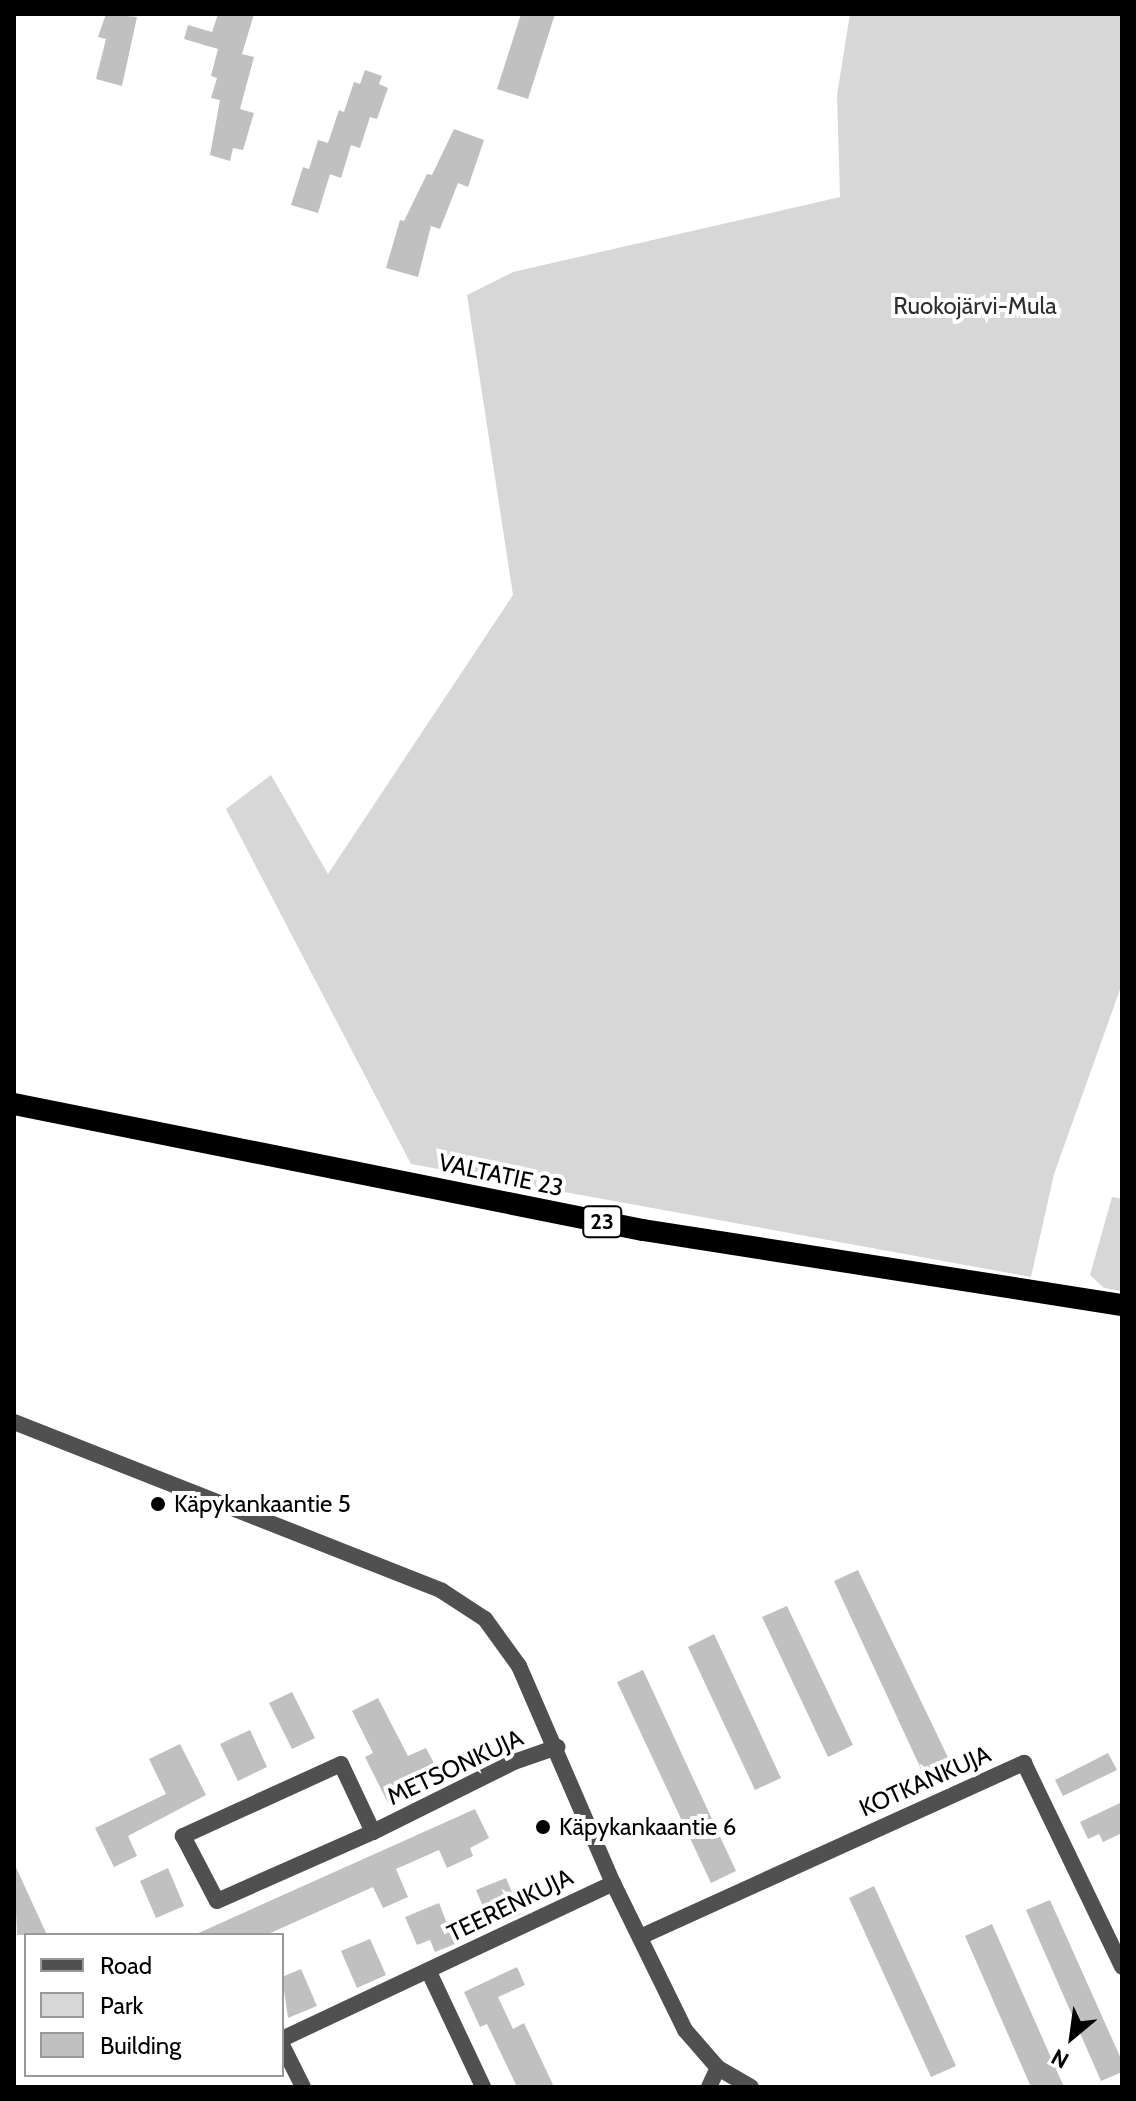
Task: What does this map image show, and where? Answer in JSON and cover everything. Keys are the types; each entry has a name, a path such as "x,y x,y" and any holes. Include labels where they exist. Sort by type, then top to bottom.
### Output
{"highway":[{"name":"VALTATIE 23","path":"14,1104 643,1230 1122,1305"}],"street":[{"path":"14,1422 442,1591 485,1619 511,1654 557,1747 613,1883 685,2030 718,2068 751,2087"},
{"name":"METSONKUJA","path":"373,1832 341,1764 183,1836 217,1901 373,1832 514,1762 557,1747"},
{"name":"KOTKANKUJA","path":"640,1937 1024,1763 1122,1967"},
{"name":"TEERENKUJA","path":"284,2041 613,1883"},
{"name":"TEERENKUJA","path":"429,1972 483,2087"},
{"name":"TEERENKUJA","path":"284,2046 303,2087"},
{"path":"709,2087 718,2068"}],"green space":[{"name":"Ruokojärvi-Mula","path":"850,14 1122,14 1122,984 1054,1174 1031,1277 411,1164 226,809 271,775 328,874 513,595 467,295 513,272 840,197 837,95"},
{"path":"1112,1197 1122,1199 1122,1291 1104,1288 1090,1275"}],"building":[{"path":"106,14 137,17 122,86 96,79 106,39 98,37"},
{"path":"218,14 254,14 242,54 254,57 240,109 254,113 243,150 233,148 230,161 210,155 220,100 211,98 217,78 211,76 218,49 184,39 188,25 212,32"},
{"path":"521,14 555,14 528,99 497,89"},
{"path":"365,70 382,76 379,84 388,88 377,119 370,117 360,148 351,145 341,178 330,174 318,213 291,205 303,167 309,169 318,140 328,143 339,110 344,112 354,82 360,84"},
{"path":"454,129 484,140 468,187 458,183 440,229 431,226 418,277 386,268 400,220 404,221 427,174 432,175"},
{"path":"858,1570 954,1770 927,1782 834,1581"},
{"path":"787,1606 853,1745 828,1757 762,1617"},
{"path":"714,1634 781,1778 755,1790 688,1647"},
{"path":"643,1670 736,1871 711,1883 617,1682"},
{"path":"292,1692 315,1738 292,1749 269,1703"},
{"path":"378,1698 408,1756 426,1748 441,1777 388,1803 365,1757 373,1753 352,1711"},
{"path":"250,1730 267,1767 238,1781 220,1744"},
{"path":"180,1744 206,1795 128,1836 137,1856 114,1867 95,1828 166,1794 149,1759"},
{"path":"1108,1753 1117,1770 1063,1796 1055,1780"},
{"path":"1122,1802 1122,1833 1103,1842 1099,1834 1088,1839 1080,1822"},
{"path":"475,1809 489,1838 470,1848 473,1856 447,1868 439,1850 396,1869 408,1897 383,1908 373,1887 270,1933 198,1933"},
{"path":"14,1863 46,1933 17,1935"},
{"path":"168,1868 184,1906 156,1918 140,1881"},
{"path":"506,1878 521,1914 492,1927 476,1890"},
{"path":"874,1886 956,2066 931,2077 849,1898"},
{"path":"1050,1900 1122,2061 1122,2072 1101,2081 1026,1910"},
{"path":"439,1903 455,1944 435,1952 430,1940 417,1945 405,1917"},
{"path":"992,1924 1064,2087 1031,2087 965,1936"},
{"path":"370,1939 386,1975 357,1988 341,1951"},
{"path":"517,1967 525,1985 498,1997 513,2029 524,2023 554,2087 517,2087 487,2024 480,2027 464,1992"},
{"path":"301,1969 317,2006 288,2018 284,1976"}],"place":[{"name":"Käpykankaantie 5","path":"158,1504"},
{"name":"Käpykankaantie 6","path":"543,1827"}]}
